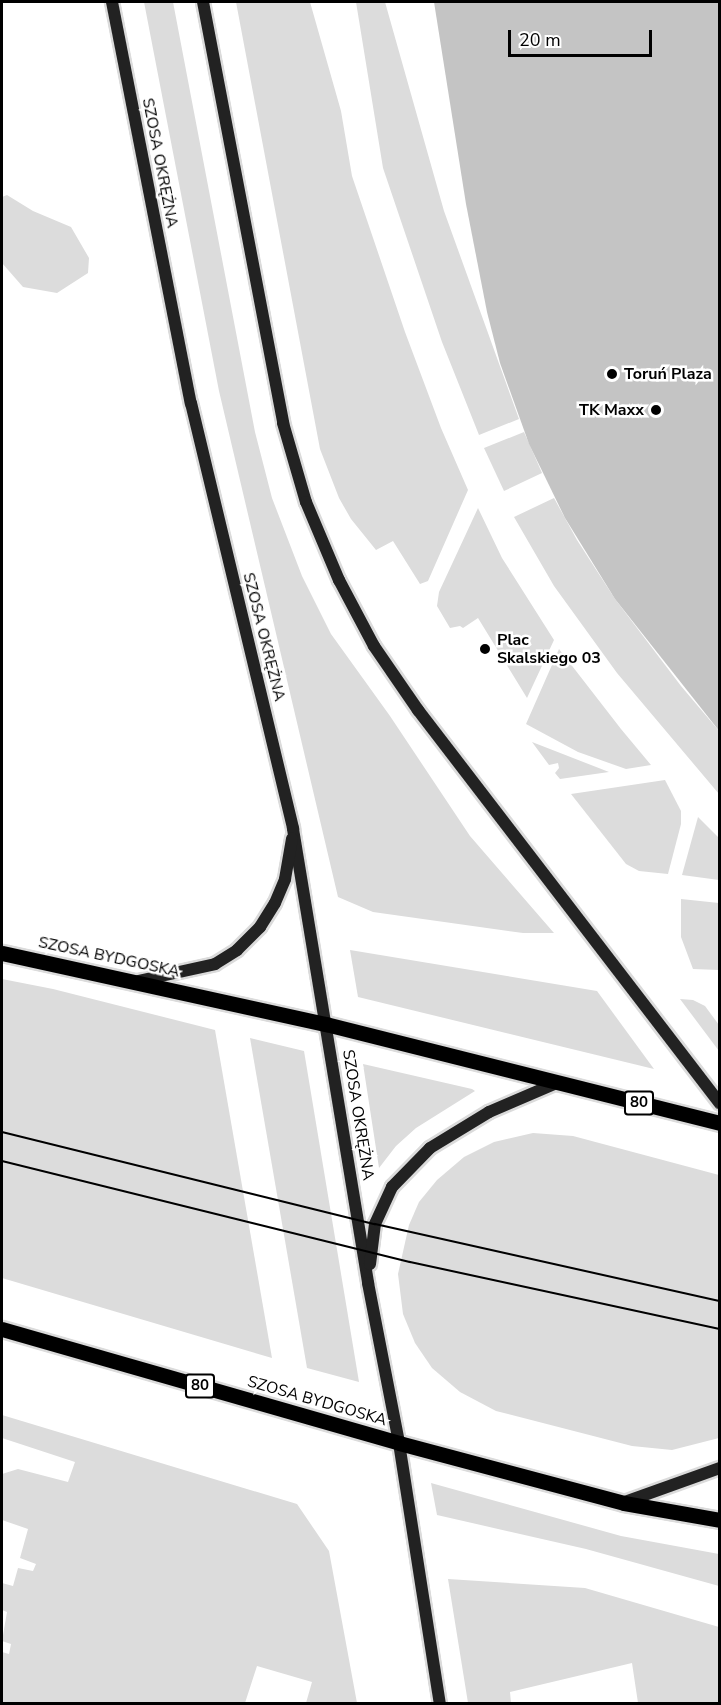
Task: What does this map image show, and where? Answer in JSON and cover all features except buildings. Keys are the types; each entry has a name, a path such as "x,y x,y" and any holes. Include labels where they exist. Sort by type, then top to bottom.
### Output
{"main road":[{"name":"SZOSA BYDGOSKA","path":"2,953 326,1024 559,1082"},
{"name":"80","path":"559,1082 720,1123"},
{"name":"SZOSA BYDGOSKA","path":"2,1329 399,1443 624,1503"},
{"name":"80","path":"624,1503 720,1520"}],"street":[{"name":"SZOSA OKRĘŻNA","path":"112,2 191,403 293,829 368,1283 399,1443 440,1704"},
{"path":"203,2 283,423 306,502 339,580 374,646 418,711 720,1104"},
{"path":"138,981 215,963 237,950 260,927 275,903 285,879 293,829"},
{"name":"SZOSA OKRĘŻNA","path":"368,1283 375,1224 392,1187 430,1148 489,1112 559,1082"},
{"path":"624,1503 720,1468"}],"shaded area":[{"path":"144,2 173,2 255,432 272,498 302,576 331,634 390,716 470,836 554,933 523,933 373,912 338,897 219,391"},
{"path":"236,2 310,2 341,111 352,176 405,332 441,428 468,490 428,581 420,584 393,541 376,550 351,519 339,498 320,449"},
{"path":"356,2 385,2 444,211 519,419 479,435 442,342 383,168"},
{"path":"7,195 33,211 71,227 89,258 88,273 57,293 23,287 2,263 2,197"},
{"path":"524,432 542,473 504,491 484,448"},
{"path":"554,498 577,540 615,599 681,686 719,731 719,794 617,673 554,586 514,517"},
{"path":"478,508 502,558 554,640 527,698 478,618 463,628 460,626 450,628 437,606 439,592"},
{"path":"559,649 651,765 626,769 578,752 526,724"},
{"path":"532,742 609,772 560,779 555,773 559,768 558,763 549,765"},
{"path":"665,780 681,811 681,824 668,874 639,871 626,864 571,794"},
{"path":"698,817 719,838 719,880 682,875"},
{"path":"681,899 719,903 719,970 693,969 681,937"},
{"path":"350,950 597,991 654,1069 358,997"},
{"path":"2,979 53,989 215,1030 272,1358 2,1278"},
{"path":"680,999 693,1000 705,1006 719,1025 719,1051"},
{"path":"250,1038 304,1051 359,1382 307,1368"},
{"path":"363,1064 475,1091 416,1128 396,1146 379,1168"},
{"path":"533,1133 573,1136 719,1175 719,1438 672,1450 632,1446 496,1411 460,1392 432,1368 415,1343 403,1314 398,1274 409,1225 419,1202 437,1180 464,1157 494,1142"},
{"path":"2,1415 297,1504 329,1551 357,1703 306,1703 312,1682 257,1666 245,1703 2,1703 2,1652 9,1654 11,1644 2,1641 7,1612 2,1610 2,1583 13,1586 18,1568 33,1571 36,1564 20,1558 28,1529 2,1520 2,1474 18,1469 68,1482 75,1462 2,1438"},
{"path":"431,1483 621,1536 719,1554 719,1586 586,1549 437,1515"},
{"path":"448,1579 585,1588 719,1627 719,1703 638,1703 632,1663 510,1692 511,1703 468,1703"}],"tram line":[{"path":"2,1132 375,1224 720,1301"},
{"path":"2,1161 410,1262 720,1329"}],"place":[{"name":"Toruń Plaza","path":"612,374"},
{"name":"TK Maxx","path":"656,410"},
{"name":"Plac Skalskiego 03","path":"485,649"}]}
